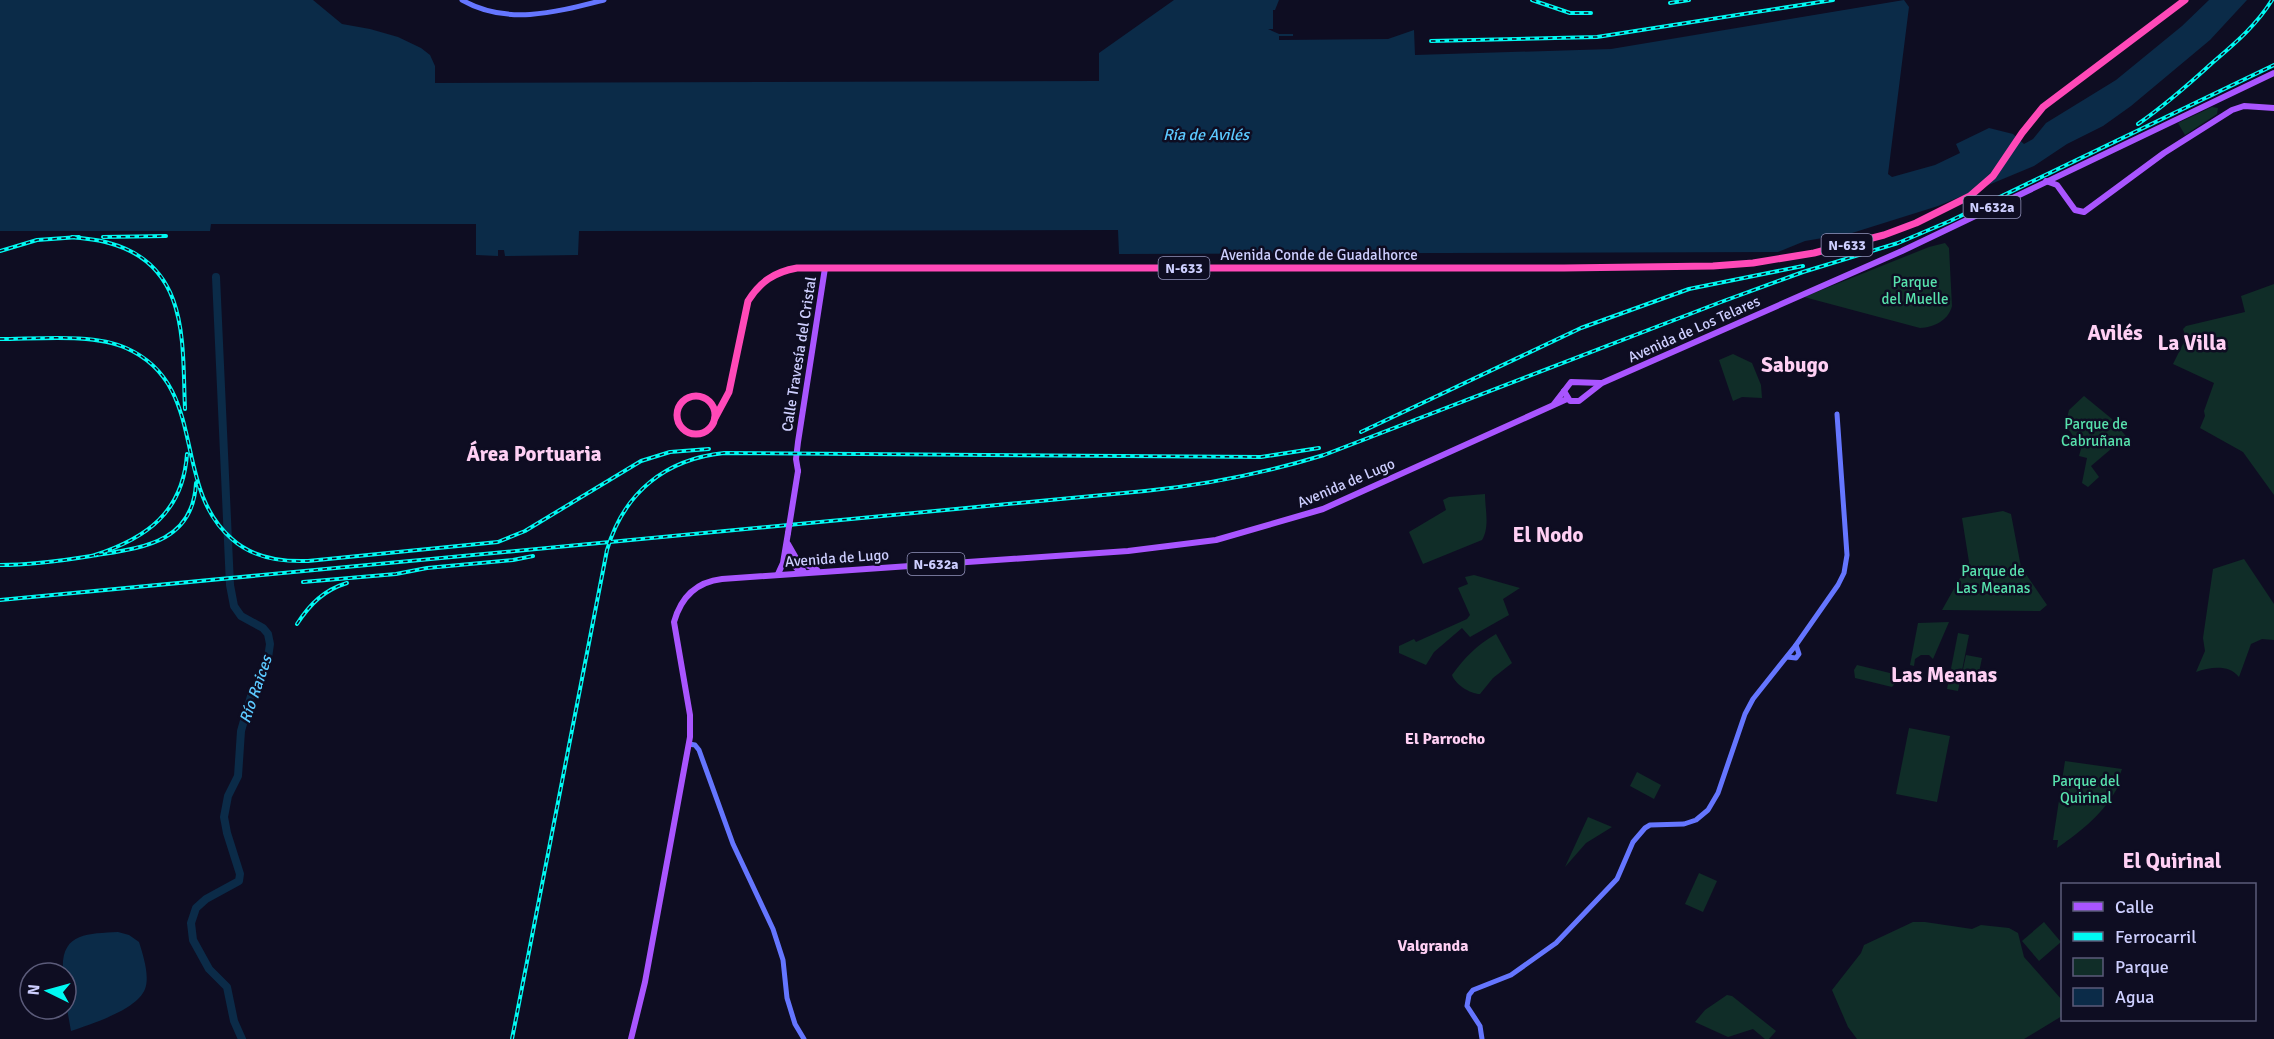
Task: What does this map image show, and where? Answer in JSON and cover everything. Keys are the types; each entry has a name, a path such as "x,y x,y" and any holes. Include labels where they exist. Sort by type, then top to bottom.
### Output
{"highway":[{"path":"2139,37 2185,0"},
{"path":"2139,37 2192,0"},
{"name":"Avenida Conde de Guadalhorce","path":"715,418 731,385 747,301 756,289 781,271 797,268 1732,266 1853,244 1916,223 1956,204 1981,188 1993,176 2043,107 2139,37"},
{"path":"707,399 713,407 715,418 709,429 700,434 684,431 678,423 677,409 684,399 697,395 707,399 726,398"}],"main road":[{"path":"2045,181 2274,72"},
{"path":"2045,181 2054,183 2075,210 2086,211 2164,153 2232,110 2244,106 2274,108"},
{"path":"2060,189 2063,176 2072,169"},
{"name":"Avenida de Los Telares","path":"1584,396 1602,383 1939,234 2045,181"},
{"name":"Calle Travesía del Cristal","path":"778,574 782,568 798,471 796,459 798,442 825,268"},
{"name":"N-632a","path":"1553,405 1571,382 1581,383"},
{"path":"1581,383 1585,389 1584,396"},
{"name":"Avenida de Los Telares","path":"1581,383 1602,383"},
{"path":"1564,392 1567,399"},
{"name":"N-632a","path":"1553,405 1567,399 1577,402 1584,396"},
{"name":"Avenida de Lugo","path":"631,1039 645,982 689,744 690,715 674,622 678,609 693,589 712,580 1128,551 1216,540 1323,509 1553,405"},
{"path":"787,541 802,573"},
{"path":"787,541 791,562 802,573"},
{"path":"795,558 820,571"}],"street":[{"path":"462,0 480,9 528,15 548,14 604,0"},
{"path":"1482,1039 1480,1026 1467,1006 1469,994 1473,990 1511,975 1556,943 1617,879 1633,842 1645,828 1650,825 1684,825 1696,820 1708,810 1719,793 1745,714 1767,680 1796,645 1844,573 1847,555 1837,414"},
{"path":"689,744 695,745 699,750 733,844 770,921 783,960 789,1007 804,1039"}],"green space":[{"path":"2212,107 2218,108 2217,114 2185,135 2178,123"},
{"name":"Parque del Muelle","path":"1945,243 1949,248 1952,306 1947,316 1935,325 1920,328 1804,297 1929,247"},
{"path":"2274,284 2274,495 2243,452 2200,428 2214,383 2173,364 2186,338 2183,329 2186,326 2245,312 2241,296"},
{"path":"1733,354 1752,363 1761,385 1762,398 1742,397 1733,401 1719,360"},
{"name":"Parque de Cabruñana","path":"2084,396 2112,419 2129,440 2124,446 2111,449 2091,466 2099,477 2088,487 2082,483 2087,458 2079,456 2081,449 2070,431 2064,430 2069,410"},
{"path":"1485,494 1486,524 1482,540 1423,564 1409,532 1446,510 1443,500 1449,497"},
{"name":"Parque de Las Meanas","path":"2003,511 2011,514 2021,567 2047,605 2040,611 1942,610 1969,562 1962,518"},
{"path":"2244,559 2274,604 2274,640 2262,639 2251,644 2239,677 2225,668 2196,672 2205,651 2203,638 2213,569"},
{"path":"1474,575 1520,588 1503,599 1509,615 1470,637 1462,628 1434,652 1426,665 1399,653 1399,646 1414,639 1416,642 1467,619 1470,615 1458,588 1468,584 1465,577"},
{"path":"1949,622 1933,659 1929,655 1921,655 1915,659 1914,666 1910,665 1918,623"},
{"path":"1958,633 1969,635 1958,691 1947,689"},
{"path":"1496,634 1512,663 1493,678 1480,694 1476,694 1456,682 1452,675 1472,652"},
{"path":"1966,655 1982,658 1977,682 1961,679"},
{"path":"1857,665 1894,674 1896,682 1892,687 1855,678 1854,670"},
{"path":"1909,728 1950,736 1937,802 1896,794"},
{"name":"Parque del Quirinal","path":"2065,761 2122,769 2117,783 2119,785 2107,804 2084,828 2057,848 2058,840 2053,840"},
{"path":"1637,772 1661,785 1654,799 1630,786"},
{"path":"1588,817 1612,827 1586,843 1565,867"},
{"path":"1699,873 1717,881 1703,912 1685,904"},
{"path":"1913,922 1972,929 1981,925 2009,928 2018,933 2024,957 2061,999 2061,1017 2024,1039 1857,1039 1848,1027 1832,990 1861,953 1864,945"},
{"path":"2044,922 2061,942 2039,961 2022,941"},
{"path":"1727,995 1732,996 1776,1031 1769,1039 1765,1039 1753,1029 1728,1037 1695,1022 1705,1010"}],"water":[{"name":"Ría de Avilés","path":"0,0 313,0 342,24 398,37 421,48 430,55 435,66 435,83 1099,81 1099,53 1174,0 1279,0 1273,10 1273,29 1268,29 1279,34 1293,34 1293,36 1279,36 1279,40 1388,39 1414,30 1415,55 1611,49 1904,0 1909,7 1888,174 1892,177 1935,165 1960,153 1956,144 1989,128 2013,134 2024,144 2033,139 2046,123 2116,80 2182,26 2209,0 2247,0 2210,40 2131,106 2103,126 2067,144 2034,166 1938,206 1852,233 1805,241 1778,252 1119,254 1118,230 579,231 578,255 505,256 504,250 498,250 498,256 476,255 476,224 211,224 210,231 0,231"},
{"path":"118,932 129,935 139,942 146,972 145,989 140,997 123,1010 71,1031 69,1021 78,1021 78,961 63,960 71,943 78,938 96,933"}],"waterway":[{"name":"Río Raices","path":"216,277 230,585 234,606 241,616 263,628 268,634 270,644 267,665 251,696 241,731 238,776 228,796 224,817 240,874 239,881 206,899 196,908 191,923 193,940 209,969 227,987 234,1021 242,1039"}],"railway":[{"path":"1532,0 1570,13 1591,13"},
{"path":"1670,3 1689,0"},
{"path":"1431,41 1597,37 1833,0"},
{"path":"2138,124 2176,95 2236,42 2259,18 2272,0"},
{"path":"0,600 1145,491 1213,482 1258,473 1324,455 1721,302 1803,272 1898,243 1950,221 2274,65"},
{"path":"103,237 166,236"},
{"path":"72,237 104,242 135,254 155,269 168,288 181,333 185,409"},
{"path":"0,251 37,240 79,237"},
{"path":"1361,432 1581,328 1689,289 1803,266"},
{"path":"0,339 98,340 126,348 152,365 169,386 180,411 201,492 213,517 232,539 249,551 267,558 308,561 498,542 525,531 641,461 670,452 709,449"},
{"path":"512,1039 607,550 624,511 650,482 684,463 724,453 1261,457 1319,448"},
{"path":"95,555 131,540 159,520 170,507 178,492 187,454"},
{"path":"0,565 79,558 127,550 160,540 174,531 185,519 193,504 196,483"},
{"path":"303,582 396,574 427,568 533,556"},
{"path":"297,624 318,599 347,583"}],"district":[{"name":"Avilés","path":"2115,333"},
{"name":"La Villa","path":"2192,343"},
{"name":"Sabugo","path":"1795,365"},
{"name":"Área Portuaria","path":"534,454"},
{"name":"El Nodo","path":"1548,535"},
{"name":"Las Meanas","path":"1944,675"},
{"name":"El Parrocho","path":"1445,738"},
{"name":"El Quirinal","path":"2172,861"},
{"name":"Valgranda","path":"1433,945"}]}
